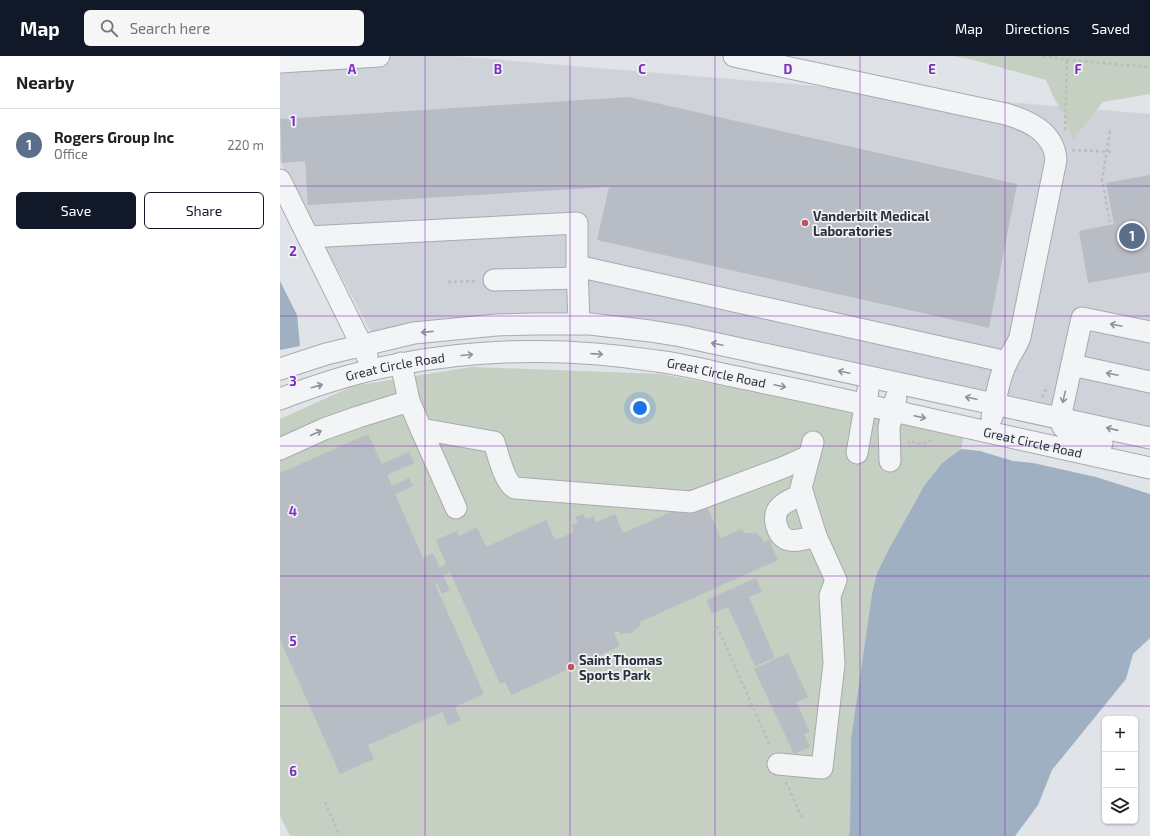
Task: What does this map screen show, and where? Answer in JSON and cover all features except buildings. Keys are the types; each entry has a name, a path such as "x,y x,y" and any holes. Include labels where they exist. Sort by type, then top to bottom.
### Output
{"street":[{"path":"280,62 379,56"},
{"path":"734,56 1006,114 1030,123 1046,135 1054,147 1056,160 1020,337 1018,344 1006,362 998,387 990,432"},
{"path":"280,180 373,369"},
{"path":"308,237 577,223 579,324"},
{"path":"494,280 578,272 1006,362"},
{"path":"1150,332 1082,318 1060,418 1063,427 1075,437 1131,450 1150,463"},
{"path":"280,369 326,354 414,333 532,324 579,324 650,331 681,336 870,378 995,403 1150,438"},
{"name":"Great Circle Road","path":"280,398 373,369 401,363 500,352 600,354 658,361 866,404 1150,468"},
{"path":"401,363 409,401 456,508"},
{"path":"1072,365 1150,382"},
{"path":"857,453 870,378"},
{"path":"890,461 889,427 900,384"},
{"path":"280,449 324,429 358,416 409,401"},
{"path":"421,429 494,442 507,481 515,488 692,502 782,468 811,449 801,488 816,536 836,580 830,596 834,664 822,768 778,764"},
{"path":"803,494 784,504 778,510 776,519 778,528 784,538 790,541 797,541 816,536"}],"path":[{"path":"1043,56 1067,60 1150,67"},
{"path":"1054,147 1065,132 1067,60"},
{"path":"1110,131 1102,180 1110,222"},
{"path":"1054,147 1114,152"},
{"path":"448,282 494,280"},
{"path":"890,461 905,456 909,441 922,444 938,438"},
{"path":"716,626 803,820"},
{"path":"325,802 340,836"}],"shaded area":[{"path":"280,56 455,56 1150,114 1150,429 636,320 547,313 460,319 371,332 280,161"}],"green space":[{"path":"953,56 1150,56 1150,94 1103,102 1072,140 1065,117 1046,80 970,59"},
{"name":"Saint Thomas Sports Park","path":"472,367 661,374 790,399 964,436 961,449 942,463 924,486 877,573 872,594 851,739 849,836 290,836 280,816 280,419 353,386"}],"water":[{"path":"280,281 297,315 300,346 280,350"},
{"path":"961,449 980,451 1013,461 1033,463 1096,477 1150,494 1150,638 1133,654 1126,679 1052,770 1038,805 1015,836 849,836 851,739 872,594 877,573 924,486 942,463"}],"place":[{"name":"Vanderbilt Medical Laboratories","path":"805,223"},
{"name":"Rogers Group Inc","path":"1132,236"},
{"name":"Saint Thomas Sports Park","path":"571,667"}]}
